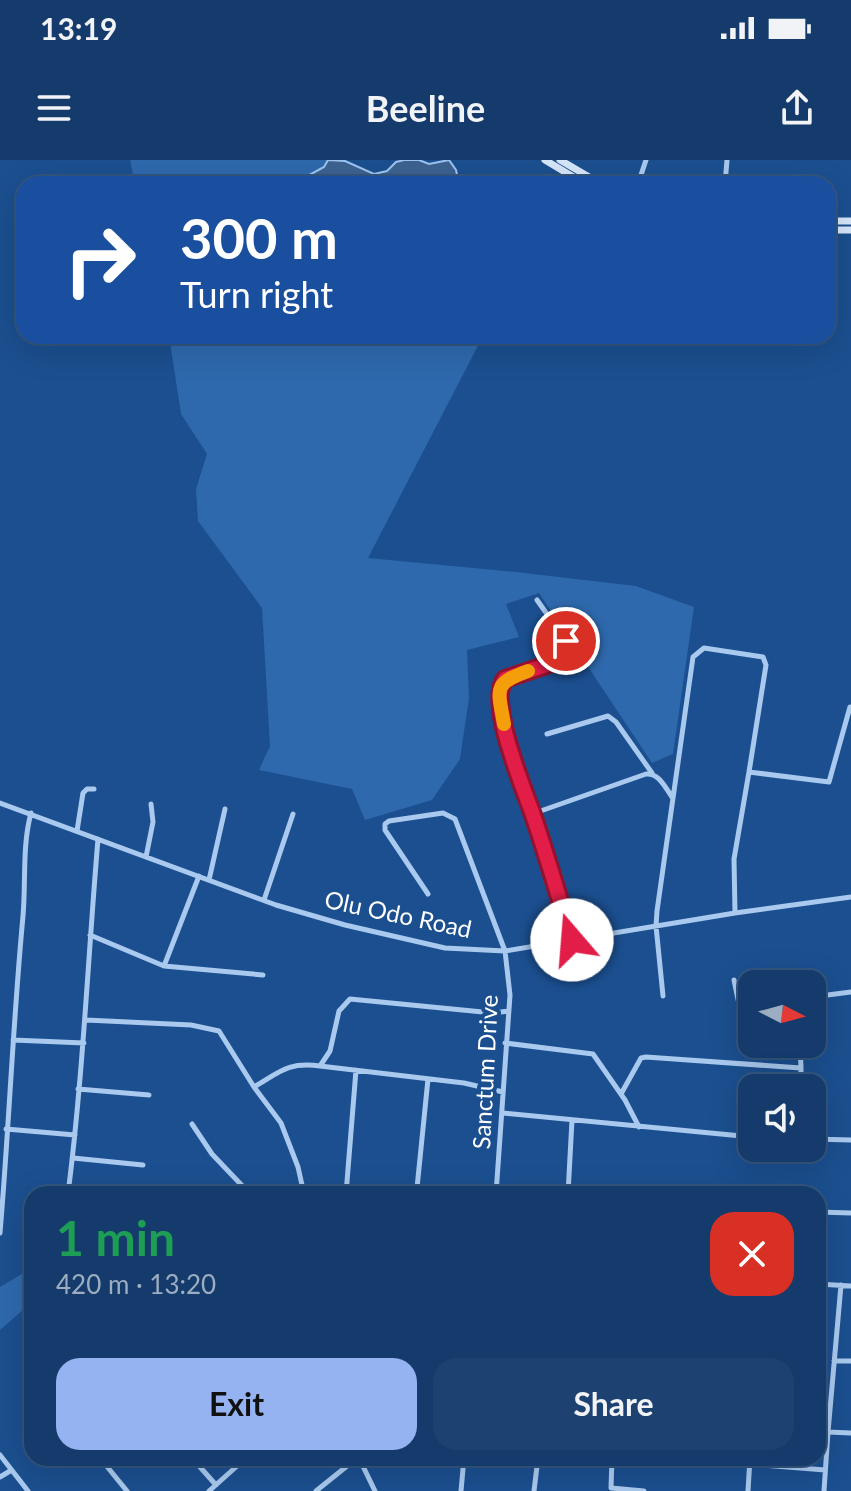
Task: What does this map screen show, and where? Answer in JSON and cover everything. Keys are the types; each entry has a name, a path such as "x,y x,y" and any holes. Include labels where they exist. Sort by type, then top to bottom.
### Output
{"main road":[{"path":"545,160 572,176"},
{"path":"560,160 587,176"}],"street":[{"path":"537,600 566,641 567,655 564,659 505,679 499,693 511,759 572,940"},
{"path":"663,996 656,926 693,657 697,650 704,648 763,657 766,665 734,859 735,913"},
{"path":"749,772 829,782 850,707"},
{"path":"547,734 608,716 616,722 672,797"},
{"path":"532,814 652,773"},
{"path":"77,831 83,793 94,789"},
{"name":"Olu Odo Road","path":"0,803 264,901 345,925 445,948 505,951 851,897"},
{"path":"146,857 153,822 151,804"},
{"path":"209,880 225,809"},
{"path":"0,1233 8,1065 25,887 27,828 31,813"},
{"name":"Sanctum Drive","path":"428,894 385,830 385,824 389,821 443,813 455,819 505,951 509,1011 497,1186"},
{"path":"264,901 293,814"},
{"path":"69,1186 86,1020 98,839"},
{"path":"164,966 199,876"},
{"path":"90,935 164,966 263,975"},
{"path":"734,980 738,999"},
{"path":"826,995 851,992"},
{"path":"320,1066 330,1051 339,1011 350,999 482,1012 509,1011"},
{"path":"86,1020 212,1028 219,1031 281,1123 302,1186"},
{"path":"12,1040 84,1043"},
{"path":"505,1043 593,1054 639,1127"},
{"path":"621,1094 641,1058 646,1057 801,1068"},
{"path":"801,1058 801,1074"},
{"path":"254,1087 298,1063 464,1083 503,1092"},
{"path":"347,1186 356,1070"},
{"path":"417,1186 428,1079"},
{"path":"78,1089 149,1095"},
{"path":"503,1113 738,1136"},
{"path":"568,1186 572,1120"},
{"path":"192,1124 212,1154 242,1186"},
{"path":"6,1129 75,1135"},
{"path":"826,1139 851,1140"},
{"path":"73,1158 143,1165"},
{"path":"826,1212 851,1213"},
{"path":"826,1284 851,1286"},
{"path":"826,1457 841,1285"},
{"path":"834,1361 851,1361"},
{"path":"828,1432 851,1433"},
{"path":"0,1455 28,1491"},
{"path":"107,1466 127,1491"},
{"path":"199,1466 216,1485"},
{"path":"209,1491 237,1466"},
{"path":"316,1491 348,1466"},
{"path":"362,1466 375,1491"},
{"path":"461,1491 463,1466"},
{"path":"534,1491 537,1466"},
{"path":"612,1466 611,1490 644,1491"},
{"path":"748,1491 750,1466"},
{"path":"792,1466 825,1470"},
{"path":"824,1491 825,1466"},
{"path":"0,1477 10,1471"}],"shaded area":[{"path":"130,160 328,160 322,168 307,176 133,176"},
{"path":"328,160 345,161 374,174 387,171 396,162 404,160 429,164 449,160 457,176 307,176 324,167"},
{"path":"170,344 479,344 368,558 636,586 694,607 673,754 652,763 539,593 506,604 519,637 467,650 469,698 460,759 432,800 365,820 352,789 259,770 270,746 262,608 198,521 196,489 207,454 181,414"},
{"path":"24,1273 24,1309 0,1330 0,1287"}],"slow traffic":[{"path":"504,724 499,693 501,684 505,679 528,671"}],"route":[{"path":"566,641 568,649 564,659 505,679 499,693 511,759 572,940"}]}
